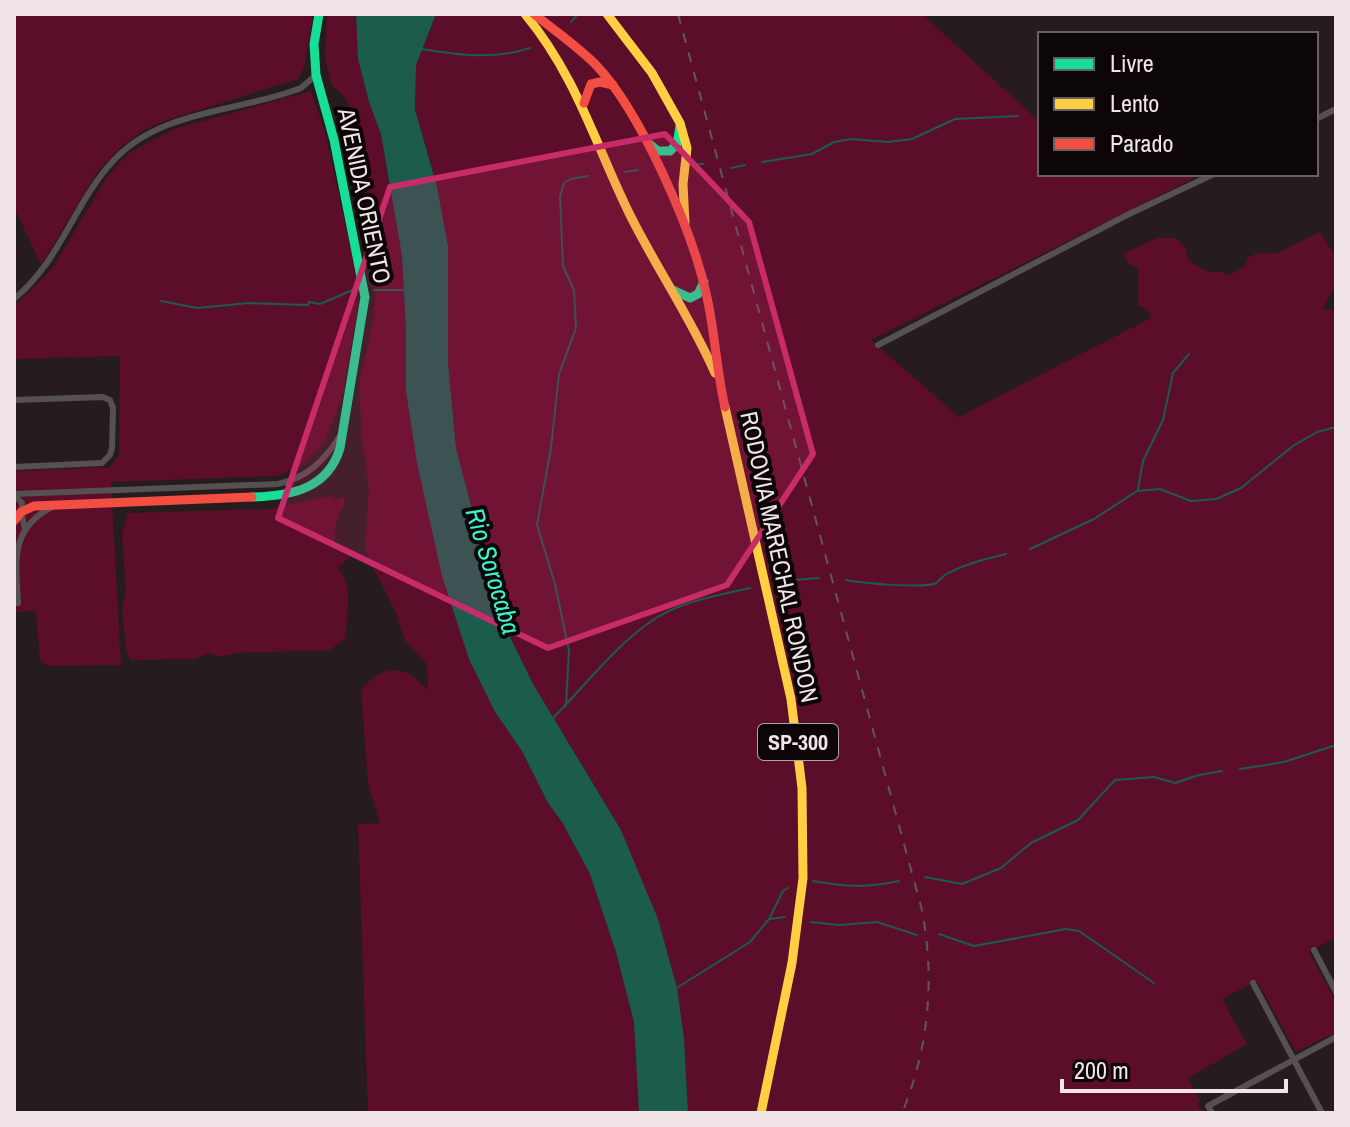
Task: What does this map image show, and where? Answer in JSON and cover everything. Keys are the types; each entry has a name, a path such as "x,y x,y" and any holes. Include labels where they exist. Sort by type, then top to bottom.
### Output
{"main road":[{"name":"AVENIDA ORIENTO","path":"17,516 34,506 294,494 318,483 335,466 364,313 365,290 334,140 316,75 314,44 319,14"},
{"name":"RODOVIA MARECHAL RONDON","path":"525,14 559,57 584,103 623,200 701,341 721,390"},
{"name":"RODOVIA MARECHAL RONDON","path":"534,14 594,63 613,85 645,140 695,249 704,282 721,390 791,699 802,788 804,855 799,921 761,1113"},
{"path":"607,14 652,73 680,123 687,148 683,194 685,229"},
{"path":"584,103 591,84 600,82 613,85"},
{"path":"645,140 658,151 670,151 677,144 680,123"},
{"path":"671,289 690,298 698,294 704,282"}],"street":[{"path":"14,299 48,265 102,174 126,149 172,124 301,88 316,75"},
{"path":"1318,118 1336,109"},
{"path":"878,345 1127,215 1210,176"},
{"path":"14,400 103,397 110,400 113,408 112,448 107,460 102,463 14,467"},
{"name":"AVENIDA ORIENTO","path":"14,494 278,484 299,478 316,467 342,433"},
{"path":"14,494 22,503 17,516 25,529"},
{"path":"18,603 16,542 43,512 57,505"},
{"path":"1314,950 1336,992"},
{"path":"1253,983 1322,1113"},
{"path":"1210,1110 1336,1037"}],"highlighted area":[{"path":"665,134 749,222 813,454 727,585 548,648 278,518 390,187"}],"shaded area":[{"path":"14,14 313,14 305,65 298,79 167,120 144,130 123,145 98,171 41,265 14,207"},
{"path":"327,14 356,14 358,59 381,134 402,256 406,391 495,712 522,751 548,803 590,874 616,952 634,1022 639,1113 368,1113 358,824 380,823 368,783 361,690 376,676 394,670 408,673 428,690 427,664 405,641 396,613 365,551 369,488 359,384 374,317 375,286 350,162 364,140 348,103 332,86 325,58"},
{"path":"356,14 436,14 416,65 415,109 437,187 448,246 448,363 456,448 485,559 511,639 533,684 621,830 658,919 677,988 684,1038 688,1113 639,1113 634,1022 616,952 590,874 548,803 522,751 495,712 469,659 442,576 417,463 406,391 402,256 381,134 358,59"},
{"path":"436,14 922,14 1038,120 1038,176 1198,176 871,340 959,417 1151,318 1147,309 1139,306 1138,268 1129,264 1123,254 1157,238 1177,238 1186,249 1188,260 1208,272 1223,272 1229,276 1245,266 1248,258 1255,254 1278,253 1320,232 1336,257 1336,290 1332,290 1323,309 1336,311 1336,937 1309,952 1336,1002 1336,1032 1296,1052 1257,981 1222,999 1247,1044 1188,1078 1203,1113 688,1113 684,1038 621,830 533,684 511,639 485,559 456,448 448,363 448,246 437,187 415,109 416,65"},
{"path":"311,91 325,131 356,273 357,313 342,397 325,442 302,466 277,476 111,482 121,665 47,666 40,660 36,611 14,612 14,471 110,467 119,455 120,356 14,359 14,306 53,268 107,177 129,153 174,129"},
{"path":"331,496 337,500 344,497 345,503 336,523 335,545 348,547 353,554 338,568 348,592 346,638 330,650 235,653 219,657 210,653 194,659 130,660 122,609 126,593 122,534 128,513 268,509"}],"waterway":[{"path":"571,22 578,14"},
{"path":"421,49 490,55 530,48"},
{"path":"762,162 812,154 834,142 851,139 888,142 912,139 955,119 1018,116"},
{"path":"697,164 703,164"},
{"path":"731,168 745,165"},
{"path":"625,172 638,170"},
{"path":"566,706 569,651 555,584 537,525 551,448 559,374 576,328 574,290 563,266 560,196 564,183 588,176"},
{"path":"161,301 197,308 249,303 308,305 309,302 320,304 355,289"},
{"path":"374,290 405,290"},
{"path":"1138,489 1143,461 1163,420 1173,373 1189,354"},
{"path":"1030,549 1094,519 1137,491 1160,489 1191,501 1216,499 1241,488 1293,446 1317,432 1336,427"},
{"path":"846,580 930,585 960,568 1006,554"},
{"path":"781,581 819,578"},
{"path":"553,718 615,652 656,618 690,603 750,588"},
{"path":"1240,769 1284,762 1336,745"},
{"path":"925,877 962,884 1001,868 1031,843 1078,820 1115,780 1154,777 1175,783 1222,771"},
{"path":"813,881 856,886 899,881"},
{"path":"675,989 750,942 788,888"},
{"path":"770,919 785,917"},
{"path":"811,922 839,925 877,922 917,935"},
{"path":"939,934 974,946 1066,929 1079,931 1154,983"}],"railway":[{"path":"678,14 922,910 928,962 927,1013 918,1064 902,1113"}],"traffic: fast":[{"path":"252,497 281,495 306,488 327,473 334,462 340,448 365,297 334,140 316,75 314,44 319,14"},
{"path":"648,143 658,151 670,151 677,144 680,126"},
{"path":"673,290 690,298 698,294 704,282"}],"traffic: slow":[{"path":"525,14 572,87 630,215 715,373"},
{"path":"607,14 652,73 680,123 687,148 683,184 685,223"},
{"path":"725,407 791,699 802,788 803,878 792,963 761,1113"}],"traffic: jam":[{"path":"534,14 588,57 612,84 662,172 699,267 709,307 725,407"},
{"path":"584,103 591,84 600,82 613,85"},
{"path":"14,521 21,512 34,506 252,497"}],"water label":[{"name":"Rio Sorocaba","path":"493,571"}]}
